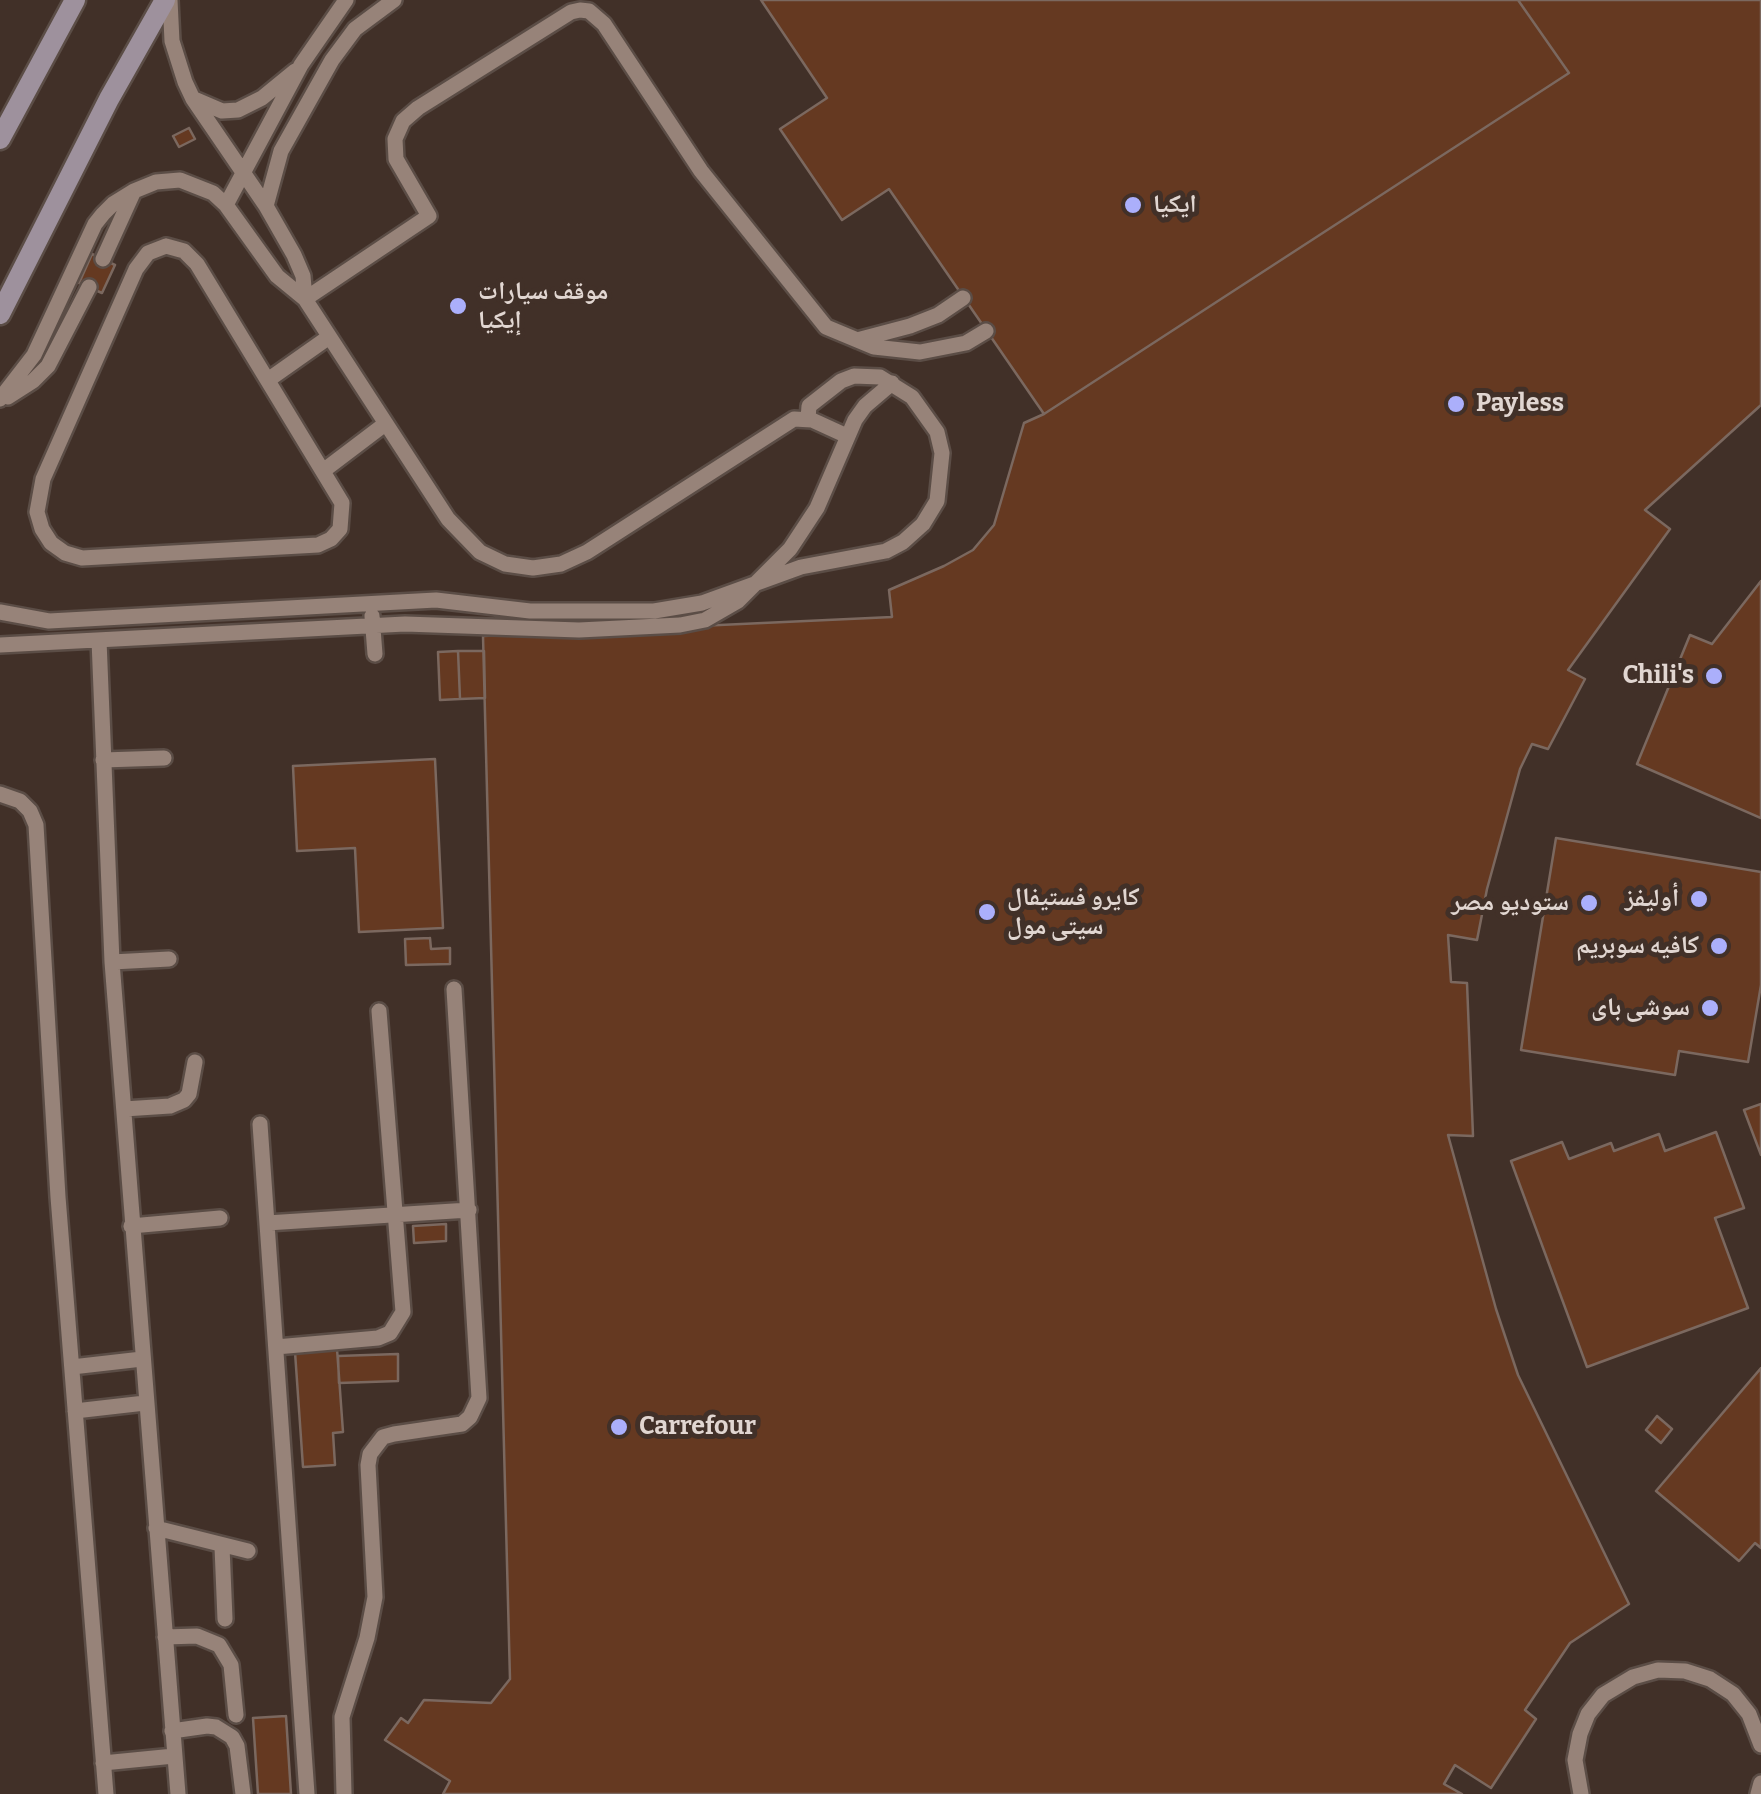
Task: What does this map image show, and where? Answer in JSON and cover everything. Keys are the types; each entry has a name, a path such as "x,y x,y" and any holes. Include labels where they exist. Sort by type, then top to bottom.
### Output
{"street":[{"path":"0,138 75,0"},
{"path":"0,314 109,98 167,0"}],"lane":[{"path":"167,0 172,40 193,99 266,206 299,265 305,299"},
{"path":"226,204 301,65 346,0"},
{"path":"266,206 281,151 332,60 355,29 394,0"},
{"path":"305,299 429,216 396,159 395,139 403,121 570,12 580,10 604,24 701,171 826,327 853,340 897,351 920,352 966,344 986,331"},
{"path":"193,99 222,111 238,110 262,98 301,65"},
{"path":"0,400 34,356 95,224 113,204 134,191 156,182 180,180 213,192 226,204 277,276 305,299 448,519 480,552 505,564 533,568 561,564 586,552 794,419 808,419 848,436"},
{"path":"103,259 134,191"},
{"path":"166,246 184,251 197,264 323,470 342,503 343,516 340,529 318,545 82,558 65,553 52,543 37,512 43,479 136,268 148,254 166,246"},
{"path":"0,400 16,394 48,366 89,287"},
{"path":"853,340 910,326 938,315 963,298"},
{"path":"268,380 328,337"},
{"path":"0,612 49,621 436,600 530,610 627,613 702,603 824,562 886,551 904,542 923,524 937,501 942,453 937,432 926,413 912,396 867,376 841,381 809,406 808,419"},
{"path":"0,646 378,625 449,624 544,630 680,625 716,615 758,582 804,530 865,406 892,384"},
{"path":"323,470 386,424"},
{"path":"370,602 378,625 380,654"},
{"path":"98,640 112,962 130,1226 178,1794"},
{"path":"103,760 164,758"},
{"path":"0,794 20,801 36,825 72,1367 106,1794"},
{"path":"112,962 170,959"},
{"path":"344,1794 342,1717 367,1638 375,1597 370,1454 384,1437 462,1424 470,1418 479,1398 454,989"},
{"path":"276,1347 378,1338 398,1323 402,1298 379,1011"},
{"path":"124,1109 170,1106 184,1100 189,1094 195,1062"},
{"path":"260,1124 307,1794"},
{"path":"267,1223 469,1210"},
{"path":"130,1226 220,1218"},
{"path":"72,1367 142,1360"},
{"path":"76,1411 145,1403"},
{"path":"156,1528 222,1547 248,1550"},
{"path":"222,1547 225,1619"},
{"path":"165,1637 197,1636 219,1645 232,1665 236,1715"},
{"path":"1581,1794 1575,1760 1588,1714 1604,1695 1632,1677 1658,1670 1698,1675 1732,1694 1755,1718 1761,1745"},
{"path":"172,1731 207,1726 232,1737 239,1757 242,1794"},
{"path":"103,1763 174,1756"},
{"path":"1758,1794 1761,1783"}],"building":[{"name":"ايكيا","path":"761,0 1518,0 1569,73 1044,414 889,189 842,220 780,129 827,98"},
{"name":"كايرو فستيفال سيتى مول","path":"1518,0 1761,0 1761,405 1645,510 1670,529 1568,670 1585,679 1548,749 1532,744 1520,769 1477,940 1448,935 1451,982 1467,983 1473,1136 1448,1135 1518,1375 1629,1604 1570,1643 1525,1710 1536,1719 1491,1788 1455,1765 1444,1784 1462,1794 443,1794 450,1781 385,1740 401,1718 408,1723 424,1700 491,1703 510,1679 483,636 892,617 889,590 973,550 994,525 1024,423 1044,414 1569,73"},
{"path":"189,128 195,139 179,147 173,136"},
{"path":"92,254 115,265 102,293 79,283"},
{"path":"1761,581 1761,818 1637,764 1690,635 1712,644"},
{"path":"458,651 484,651 485,698 460,699"},
{"path":"458,651 460,699 440,700 438,652"},
{"path":"435,759 443,928 359,932 355,848 297,851 293,766"},
{"path":"1556,838 1761,872 1761,985 1748,1062 1679,1051 1675,1075 1521,1050"},
{"path":"430,938 431,949 450,948 450,964 406,965 405,939"},
{"path":"1761,1104 1761,1155 1744,1110"},
{"path":"1716,1132 1744,1208 1715,1218 1748,1308 1587,1367 1511,1161 1562,1142 1569,1159 1611,1143 1614,1151 1659,1134 1665,1151"},
{"path":"446,1224 446,1241 414,1243 413,1226"},
{"path":"337,1349 343,1432 333,1433 335,1465 303,1467 295,1352"},
{"path":"398,1354 398,1381 339,1383 338,1356"},
{"path":"1761,1368 1761,1548 1755,1543 1739,1561 1656,1491"},
{"path":"1657,1416 1672,1429 1661,1443 1646,1430"},
{"path":"286,1716 291,1794 258,1794 253,1718"}],"place":[{"name":"ايكيا","path":"1133,205"},
{"name":"موقف سيارات إيكيا","path":"458,306"},
{"name":"Payless","path":"1456,404"},
{"name":"Chili's","path":"1714,676"},
{"name":"أوليفز","path":"1699,899"},
{"name":"ستوديو مصر","path":"1589,903"},
{"name":"كايرو فستيفال سيتى مول","path":"987,912"},
{"name":"كافيه سوبريم","path":"1719,946"},
{"name":"سوشى باى","path":"1710,1008"},
{"name":"Carrefour","path":"619,1427"}]}
